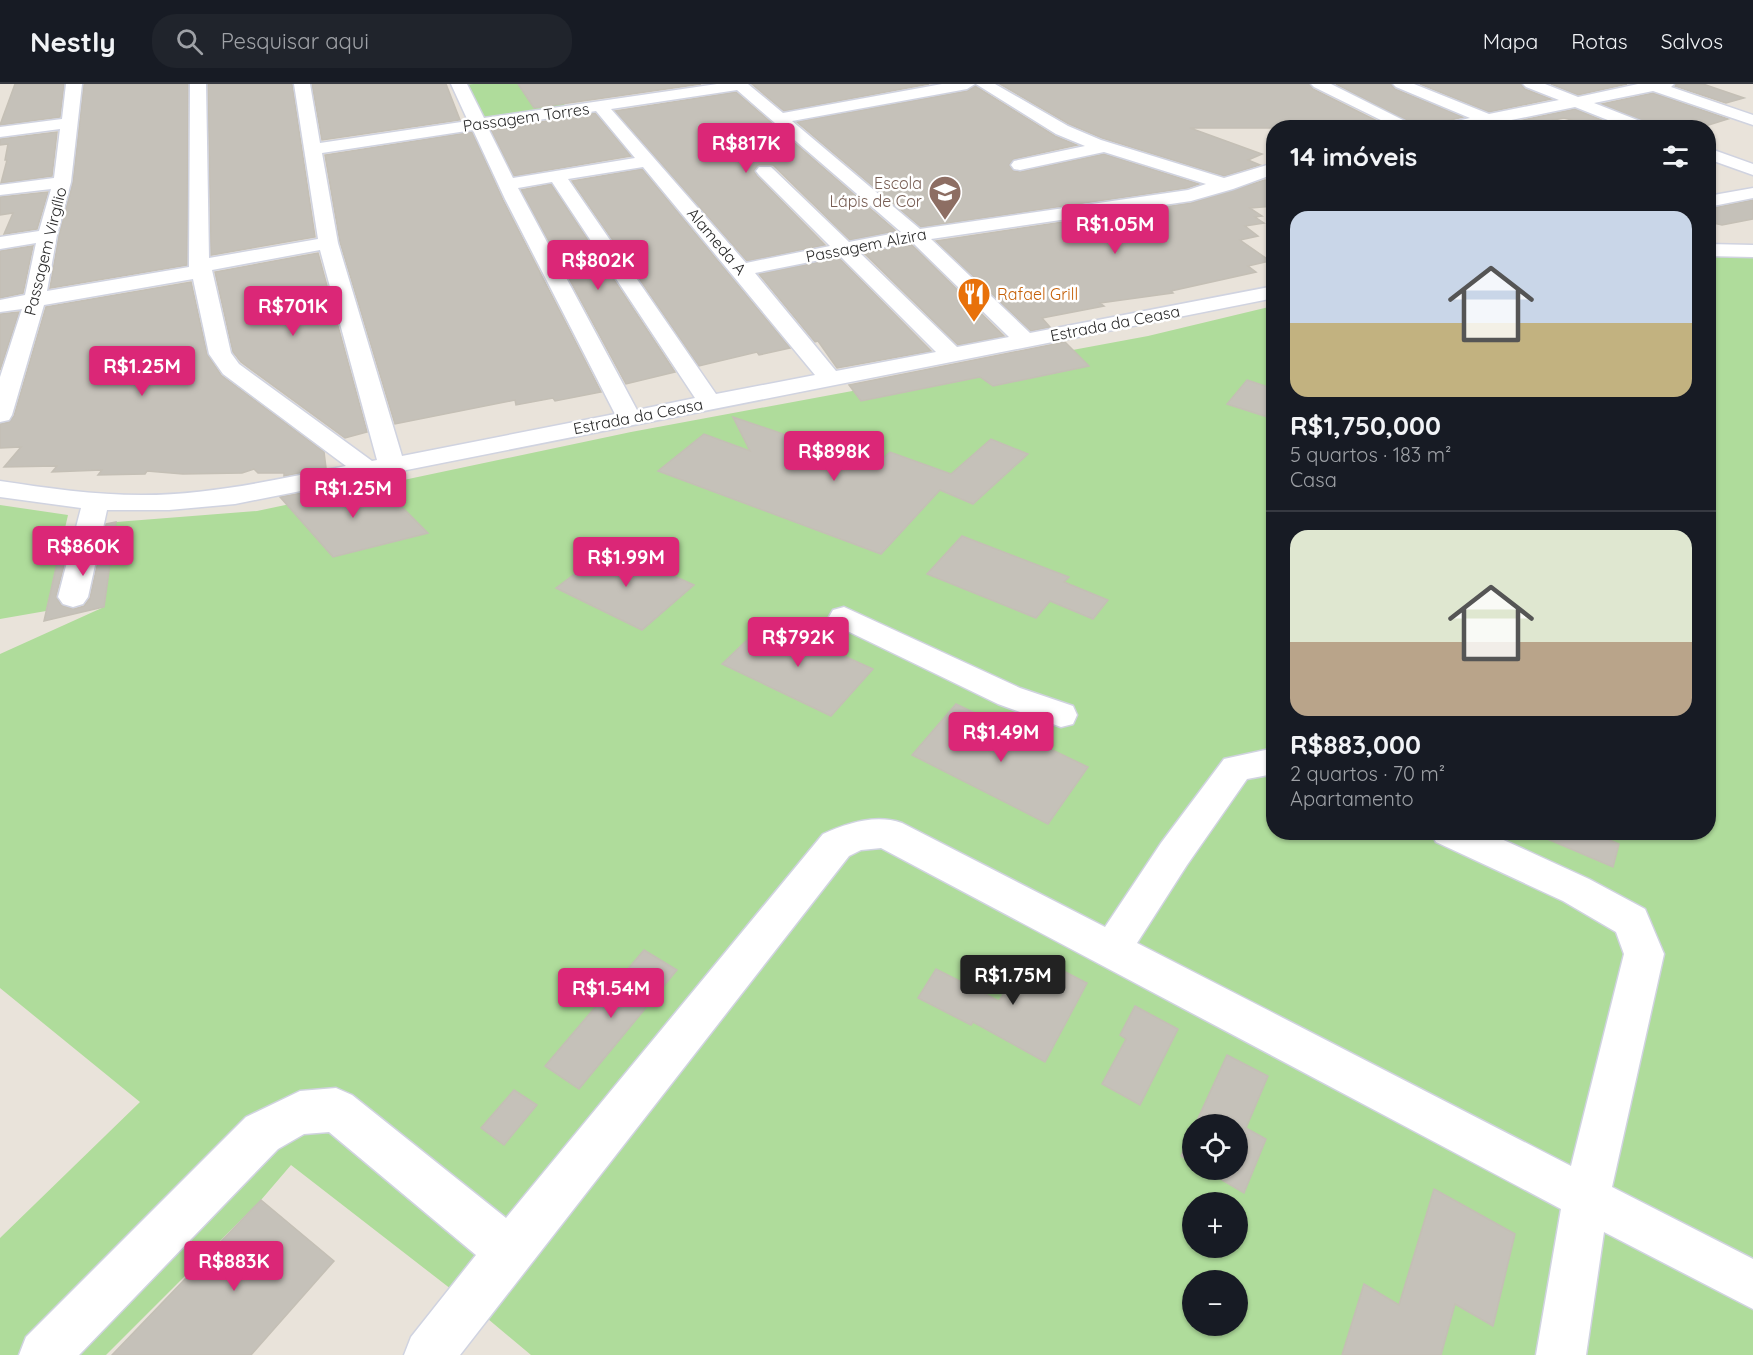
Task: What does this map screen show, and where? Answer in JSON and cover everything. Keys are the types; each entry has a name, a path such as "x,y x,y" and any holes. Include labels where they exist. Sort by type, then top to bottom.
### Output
{"street":[{"name":"Passagem Virgílio","path":"0,414 35,300 47,235 62,182 74,84"},
{"path":"198,84 201,268 220,354 226,364 382,461"},
{"path":"302,84 328,243 382,461"},
{"path":"459,84 507,184 625,408"},
{"path":"778,119 967,84"},
{"path":"984,84 1062,130 1104,147 1223,184 1266,187"},
{"path":"1319,84 1394,120"},
{"path":"1401,84 1488,120 1655,85 1753,120"},
{"path":"1531,84 1624,120"},
{"path":"740,85 916,235 1025,341"},
{"name":"Passagem Torres","path":"312,149 600,106 621,96 740,85"},
{"name":"Alameda A","path":"600,106 831,378"},
{"path":"0,132 70,123"},
{"path":"1020,165 1104,147"},
{"path":"1716,156 1753,170"},
{"path":"507,184 648,161"},
{"path":"765,171 952,355"},
{"name":"Passagem Alzira","path":"741,270 916,235 1191,195 1266,171"},
{"path":"557,176 704,393"},
{"path":"0,190 62,182"},
{"path":"1716,200 1753,193"},
{"path":"0,243 47,235"},
{"path":"0,306 328,243"},
{"path":"1716,250 1753,251"},
{"name":"Estrada da Ceasa","path":"0,489 96,501 178,502 236,496 382,461 625,408 704,393 831,378 1266,294"},
{"name":"Estrada da Ceasa","path":"704,393 814,360"},
{"path":"72,597 96,501"},
{"path":"844,617 1009,696 1061,715"},
{"path":"1112,950 1174,854 1236,768 1266,762"},
{"path":"435,1353 509,1251 836,845 853,836 889,833 1753,1285"},
{"path":"1467,840 1576,890 1631,921 1644,954 1586,1198 1562,1355"},
{"path":"44,1355 262,1132 300,1113 336,1110 509,1251"}],"green space":[{"path":"532,84 555,88 567,109 481,122 465,85"},
{"path":"1716,254 1753,256 1753,1355 531,1355 469,1303 291,1165 261,1200 106,1355 0,1355 0,1238 140,1102 0,988 0,654 104,607 116,522 257,511 631,432 1148,336 1266,308 1266,840 1716,840"},
{"path":"0,505 68,515 46,611 0,619"}],"building":[{"path":"15,84 64,84 60,117 0,125"},
{"path":"84,84 188,84 187,265 50,288 59,235 73,182"},
{"path":"208,84 292,84 315,237 211,255"},
{"path":"312,84 446,84 460,120 322,140"},
{"path":"518,84 701,84 534,108"},
{"path":"752,84 929,84 784,111"},
{"path":"1000,84 1309,84 1313,89 1375,120 1266,120 1266,128 1190,128 1262,154 1248,160 1260,165 1224,176 1102,138 1069,124"},
{"path":"1336,84 1391,84 1395,89 1463,117 1450,120 1406,120"},
{"path":"1420,84 1521,84 1525,89 1551,99 1489,112"},
{"path":"1551,84 1627,84 1578,95"},
{"path":"1676,84 1703,84 1744,98 1726,103 1675,86"},
{"path":"975,86 1055,136 1077,145 1014,159 1009,165 1014,171 1020,172 1104,154 1199,184 1187,188 921,227 797,122 967,91"},
{"path":"736,92 896,231 850,240 773,165 759,165 754,171 757,176 825,245 747,261 615,111"},
{"path":"1653,93 1728,119 1716,123 1716,120 1640,120 1602,104"},
{"path":"1575,109 1602,120 1564,118 1523,120"},
{"path":"595,113 631,156 514,176 491,130"},
{"path":"57,132 52,176 1,183 7,160 5,160 8,144 0,145 0,139"},
{"path":"472,132 503,200 601,392 555,401 553,398 516,405 515,400 395,424 340,242 325,155"},
{"path":"642,169 790,348 759,355 757,352 699,366 572,181"},
{"path":"1266,180 1266,207 1250,208 1262,216 1255,217 1264,223 1245,226 1258,236 1240,240 1266,258 1266,262 1248,266 1256,272 1171,291 1173,293 1100,303 1104,306 1042,318 1050,327 1031,331 936,241 1191,203"},
{"path":"551,184 675,372 626,384 521,190"},
{"path":"48,192 37,229 4,234 13,213 0,215 0,197"},
{"path":"1753,200 1753,219 1722,225 1716,224 1716,207"},
{"path":"911,244 1004,336 958,345 864,253"},
{"path":"33,246 23,293 0,298 0,251"},
{"path":"318,253 367,432 345,438 241,362 233,352 215,272"},
{"path":"839,258 931,351 837,368 818,341 815,342 759,274"},
{"path":"191,282 207,354 221,375 324,452 326,468 284,476 284,473 258,473 254,469 242,473 183,474 147,471 145,474 98,475 102,470 52,472 57,466 4,467 21,447 0,448 0,424 9,422 14,416 46,307"},
{"path":"19,312 0,370 0,314"},
{"path":"1065,342 1089,366 993,386 980,377 861,401 849,385"},
{"path":"1247,380 1266,386 1266,416 1227,404"},
{"path":"733,417 875,465 890,452 951,474 991,439 1028,454 973,504 940,490 881,554 658,471 704,434 750,451"},
{"path":"380,485 428,533 333,557 280,497 329,488 330,495"},
{"path":"116,522 104,607 44,621 64,532 73,531 56,596 61,605 74,609 84,606 90,598 106,524"},
{"path":"962,536 1069,577 1064,582 1108,600 1093,619 1050,601 1036,618 927,574"},
{"path":"610,547 694,585 642,630 556,588"},
{"path":"767,621 873,669 831,716 722,664"},
{"path":"956,704 1088,767 1048,824 912,755"},
{"path":"1550,840 1610,840 1619,844 1613,867"},
{"path":"644,950 677,970 579,1089 545,1066"},
{"path":"1021,964 1043,975 1050,964 1087,983 1045,1062 973,1022 971,1025 918,998 936,969 999,1001"},
{"path":"1135,1006 1178,1029 1140,1105 1102,1084 1126,1039 1120,1035"},
{"path":"1227,1055 1268,1076 1248,1123 1248,1114 1200,1114"},
{"path":"514,1090 537,1105 504,1145 481,1128"},
{"path":"1248,1129 1266,1139 1244,1192 1222,1180 1248,1180"},
{"path":"1434,1189 1515,1234 1493,1326 1455,1304 1441,1355 1342,1355 1364,1284 1399,1305"},
{"path":"261,1200 334,1261 251,1355 112,1355"}],"place":[{"name":"Escola Lápis de Cor","path":"945,221"},
{"name":"Rafael Grill","path":"974,323"}]}
